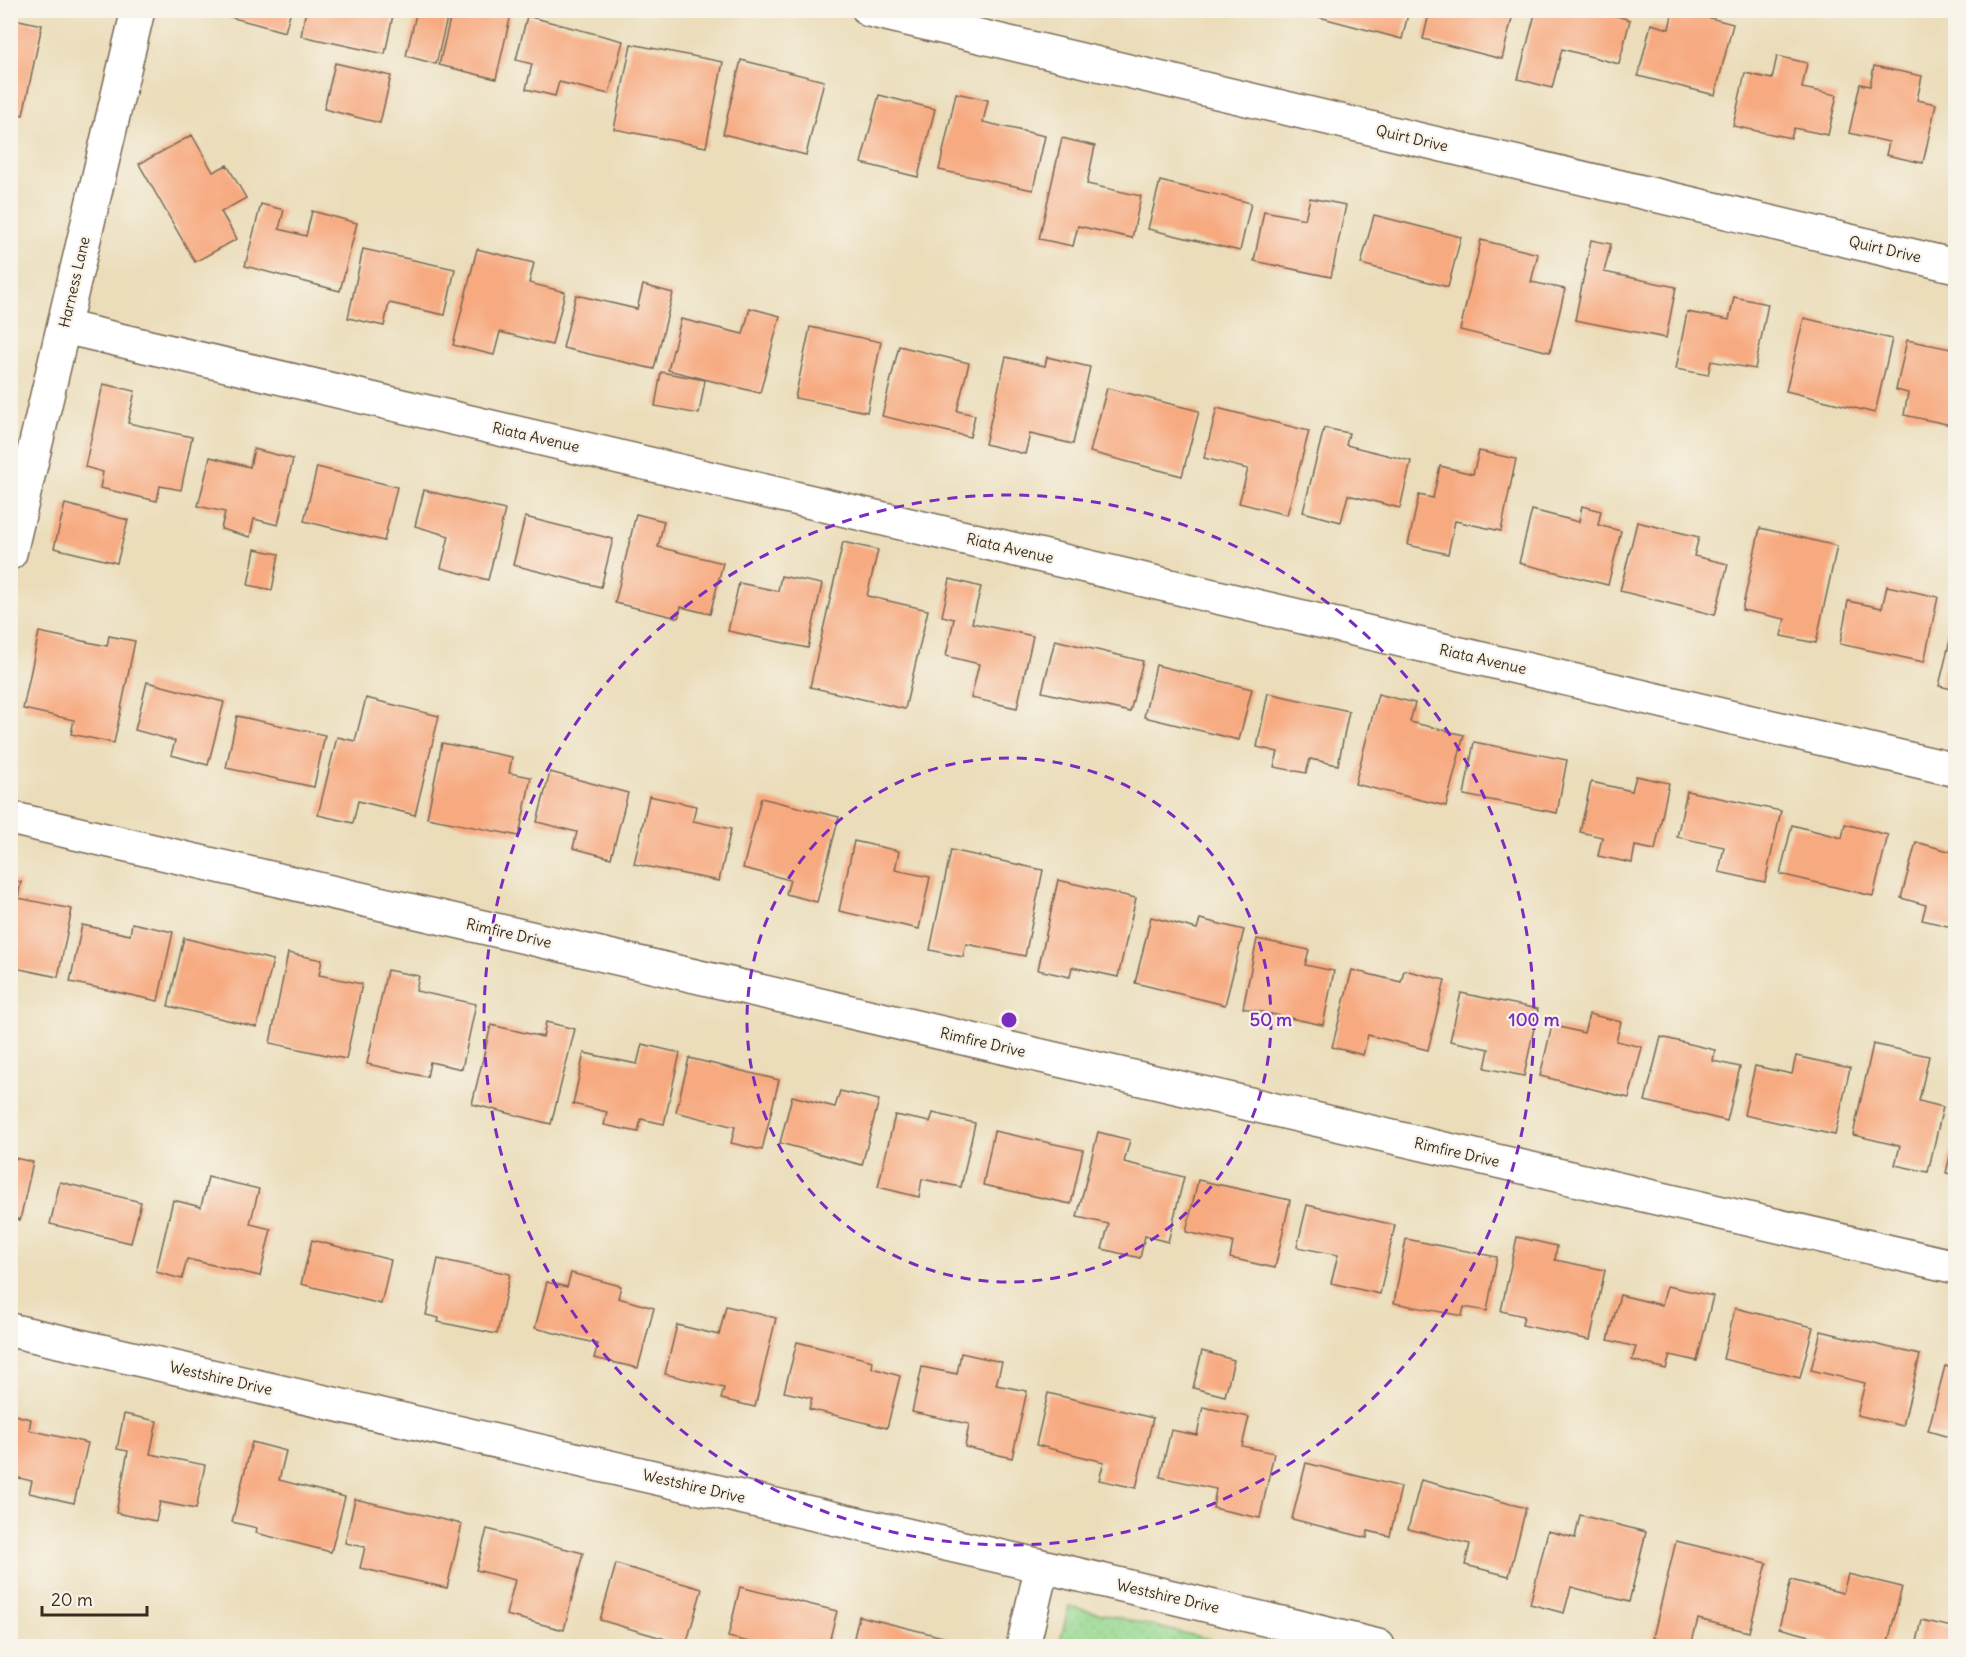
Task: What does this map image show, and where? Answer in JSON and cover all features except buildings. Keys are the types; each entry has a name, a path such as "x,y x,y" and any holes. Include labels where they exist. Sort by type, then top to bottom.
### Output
{"street":[{"name":"Harness Lane","path":"10,553 138,10"},
{"name":"Quirt Drive","path":"869,10 1956,266"},
{"name":"Riata Avenue","path":"64,327 1956,770"},
{"name":"Rimfire Drive","path":"10,818 1956,1267"},
{"name":"Westshire Drive","path":"10,1330 1042,1566 1377,1647"},
{"path":"1023,1647 1042,1566"}],"green space":[{"path":"1069,1606 1238,1646 1059,1646"}]}
